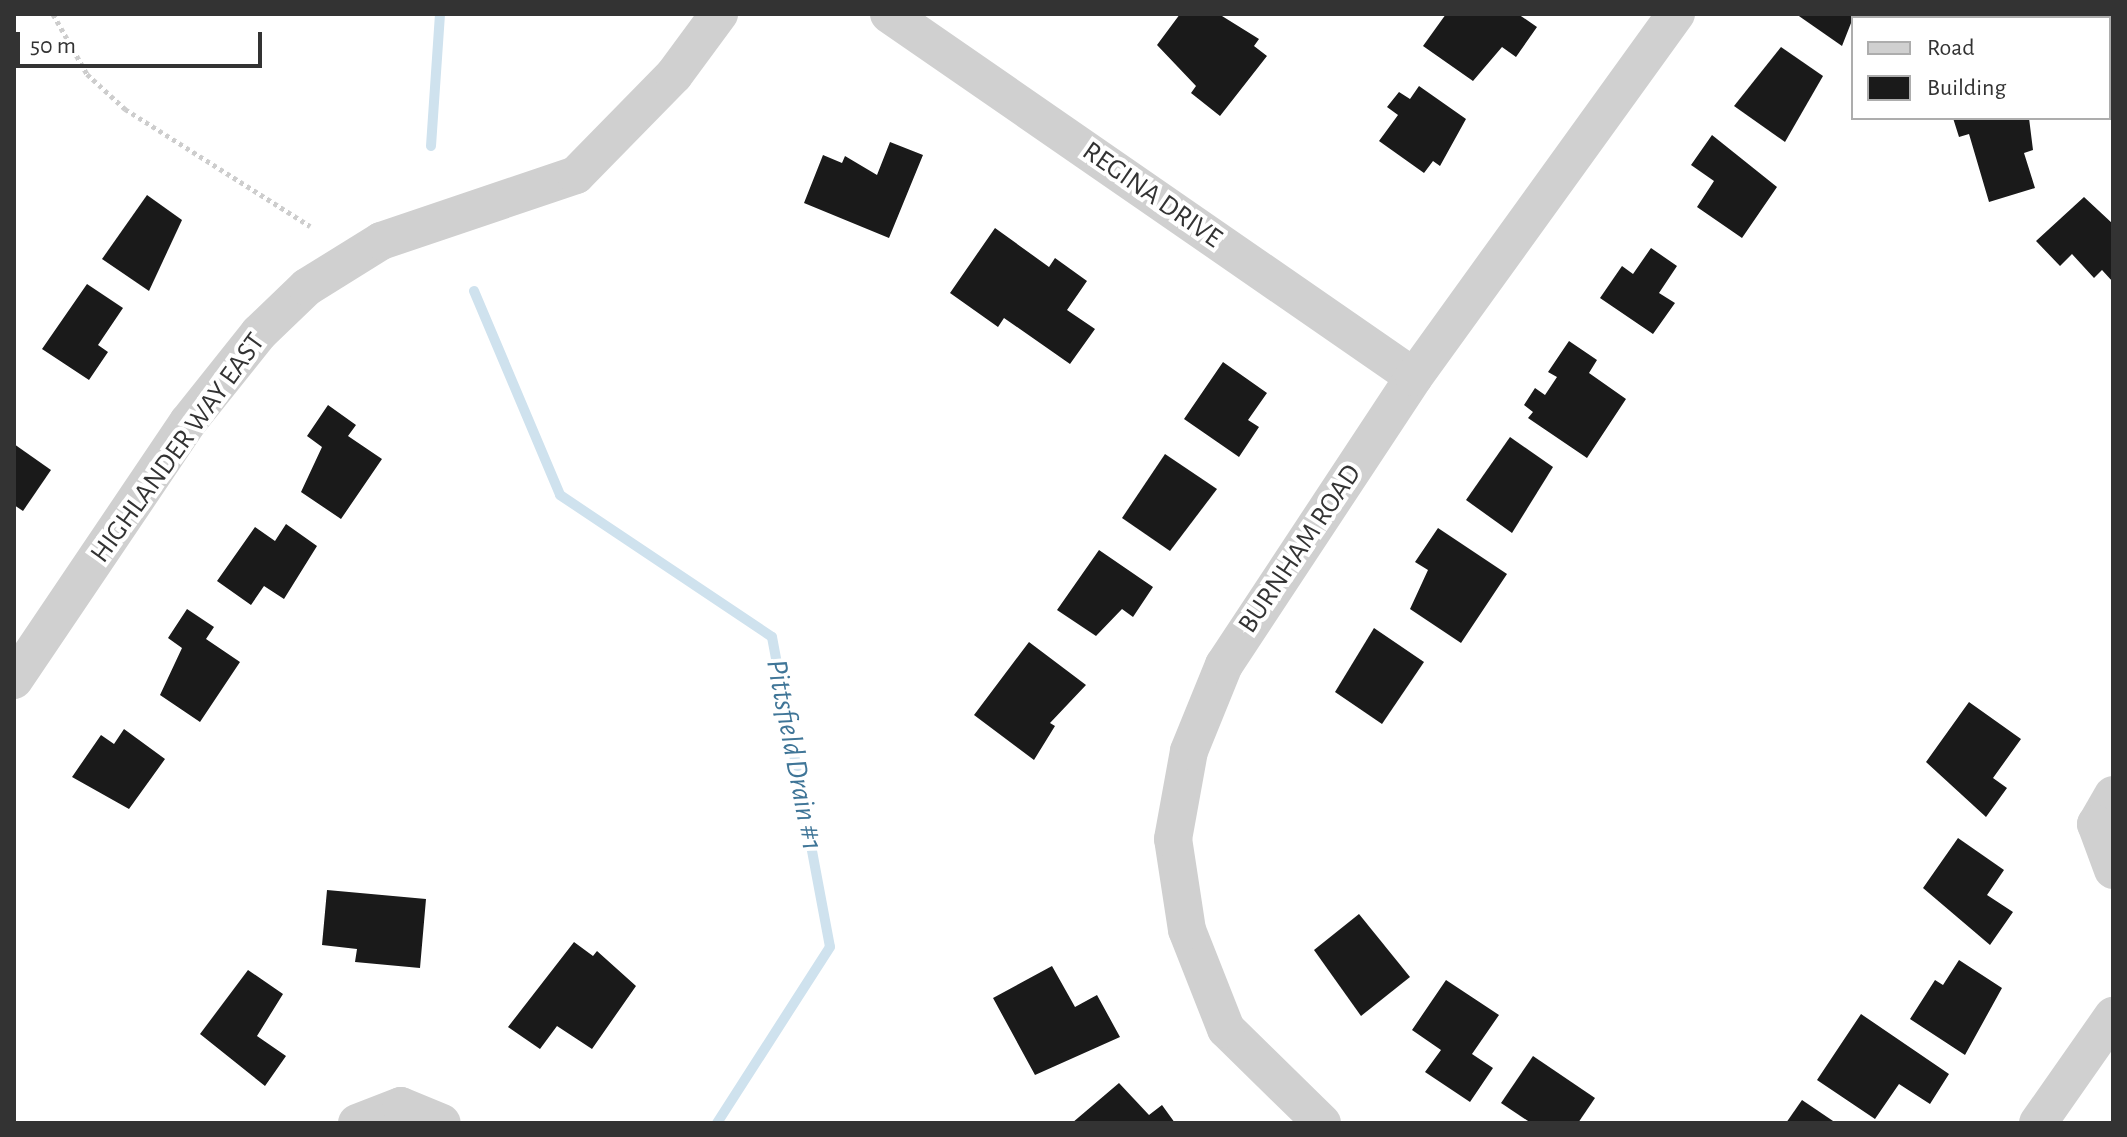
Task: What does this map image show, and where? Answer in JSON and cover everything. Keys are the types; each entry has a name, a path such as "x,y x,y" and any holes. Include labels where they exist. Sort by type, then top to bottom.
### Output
{"street":[{"name":"HIGHLANDER WAY EAST","path":"15,675 188,422 297,296 381,241 576,175 674,75 719,14"},
{"name":"REGINA DRIVE","path":"889,14 1414,377"},
{"name":"BURNHAM ROAD","path":"1322,1123 1226,1029 1187,930 1173,839 1189,751 1224,665 1414,377 1676,14"},
{"path":"2113,795 2096,824 2113,870"},
{"path":"2038,1123 2113,1016"},
{"path":"357,1123 401,1106 442,1123"}],"path":[{"path":"53,14 87,74 125,109 310,226"}],"building":[{"path":"1180,14 1222,16 1259,39 1254,46 1267,56 1220,116 1191,93 1196,86 1157,45"},
{"path":"1446,14 1518,14 1537,27 1516,57 1502,47 1473,81 1423,46"},
{"path":"1796,14 1864,14 1851,16 1842,46"},
{"path":"2025,14 2099,16 2028,16"},
{"path":"1781,47 1823,76 1785,142 1734,106"},
{"path":"1419,86 1466,119 1440,166 1433,161 1424,173 1379,141 1398,115 1387,107 1399,92 1410,99"},
{"path":"1954,120 2029,120 2033,150 2024,153 2035,188 1989,202 1969,134 1959,137"},
{"path":"1712,135 1777,187 1742,238 1697,207 1714,181 1691,165"},
{"path":"890,142 923,155 889,238 804,203 823,155 842,163 845,156 877,175"},
{"path":"147,195 182,220 149,291 102,259"},
{"path":"2084,197 2113,224 2113,282 2102,270 2094,278 2072,254 2060,266 2036,241"},
{"path":"995,228 1049,267 1055,258 1087,281 1067,310 1095,329 1070,364 1004,318 998,327 950,293"},
{"path":"1651,248 1677,266 1659,293 1675,303 1653,334 1600,298 1622,266 1633,274"},
{"path":"87,284 123,308 98,345 108,352 89,380 42,349"},
{"path":"1569,341 1597,360 1589,373 1626,399 1587,458 1528,418 1533,412 1524,405 1535,388 1545,395 1557,377 1548,372"},
{"path":"1223,362 1267,393 1248,420 1259,427 1239,457 1184,419"},
{"path":"328,405 356,425 348,436 382,459 341,519 301,492 322,447 307,436"},
{"path":"1510,437 1553,467 1512,533 1466,500"},
{"path":"14,444 51,470 23,511 14,505"},
{"path":"1165,454 1217,489 1170,551 1122,518"},
{"path":"286,524 317,546 284,599 264,586 251,605 217,581 255,527 275,541"},
{"path":"1438,528 1507,574 1461,643 1410,609 1428,570 1415,562"},
{"path":"1099,550 1153,587 1133,617 1122,609 1096,636 1057,610"},
{"path":"187,609 214,627 206,639 240,662 200,722 160,695 182,648 168,638"},
{"path":"1374,628 1424,662 1382,724 1335,692"},
{"path":"1029,642 1086,685 1050,723 1055,726 1034,760 974,715"},
{"path":"1969,702 2021,739 1993,778 2007,788 1986,817 1926,762"},
{"path":"124,729 165,759 129,809 72,777 101,735 114,744"},
{"path":"1958,838 2004,870 1987,895 2013,912 1990,945 1923,888"},
{"path":"327,890 426,899 420,968 355,962 357,949 322,945"},
{"path":"1359,914 1410,977 1361,1016 1314,950"},
{"path":"574,942 593,956 597,951 636,986 592,1049 557,1026 540,1049 508,1027"},
{"path":"1959,960 2002,988 1965,1055 1910,1019 1935,980 1943,985"},
{"path":"1052,966 1075,1007 1097,995 1120,1037 1035,1075 993,998"},
{"path":"248,970 283,994 257,1036 286,1056 265,1086 200,1034"},
{"path":"1446,980 1499,1015 1472,1054 1493,1068 1470,1102 1425,1072 1441,1050 1412,1030"},
{"path":"1861,1014 1949,1074 1930,1104 1899,1084 1875,1119 1817,1080"},
{"path":"1533,1056 1595,1098 1578,1123 1531,1123 1501,1103"},
{"path":"1119,1083 1149,1115 1162,1105 1175,1123 1072,1123"},
{"path":"1802,1100 1836,1123 1786,1123"}],"waterway":[{"name":"Pittsfield Drain #1","path":"431,146 440,14"},
{"name":"Pittsfield Drain #1","path":"474,291 560,495 772,637 830,947 717,1123"}]}
